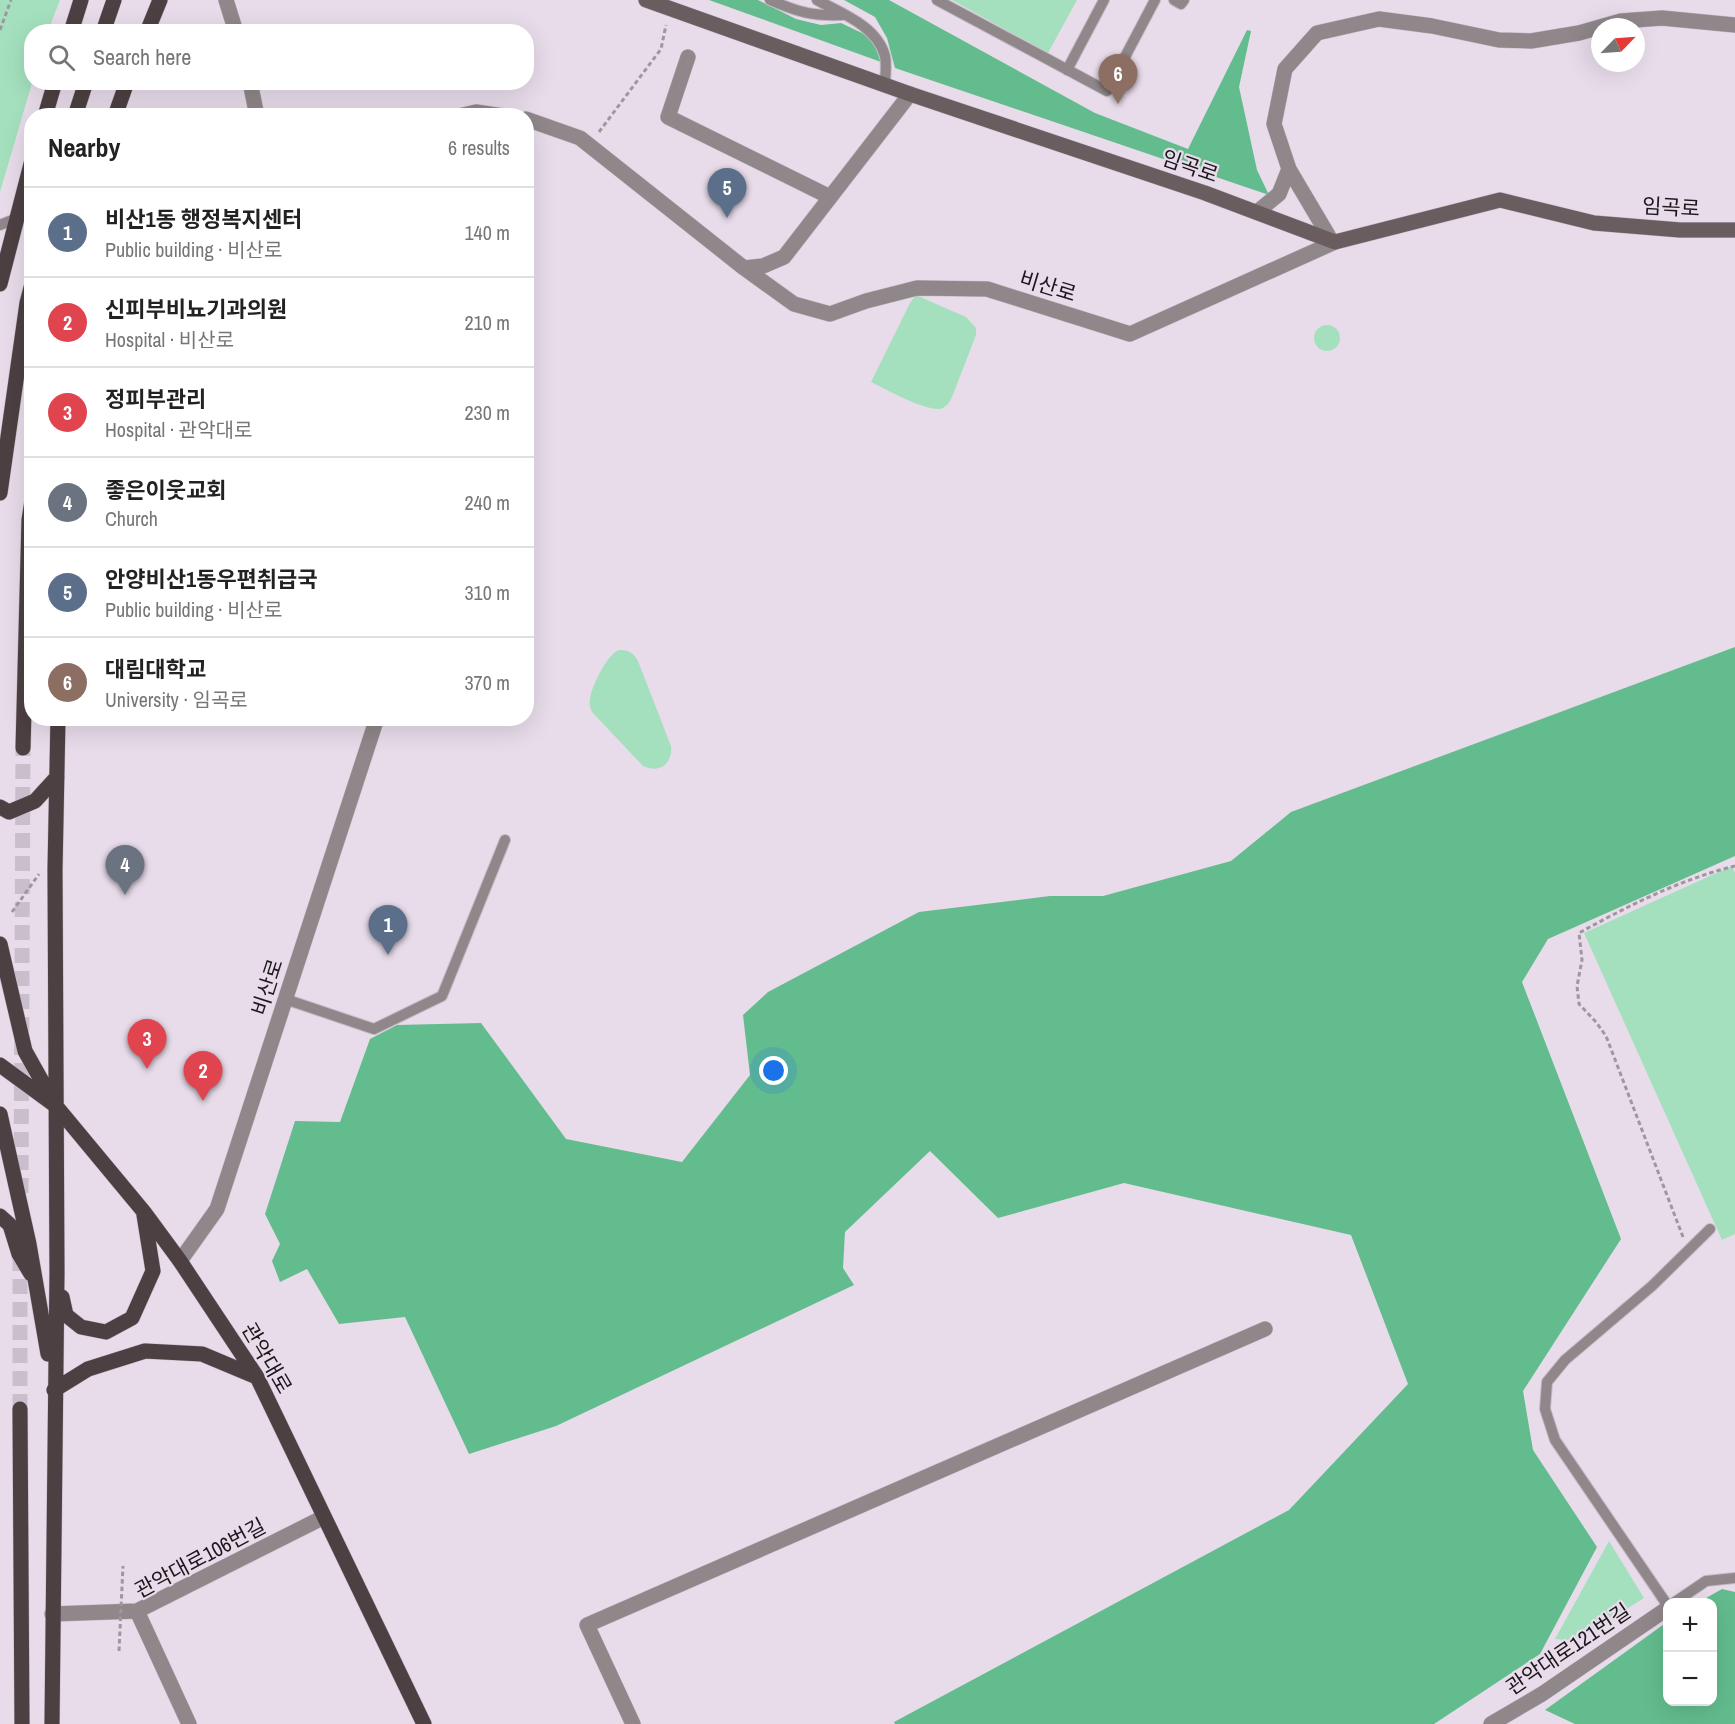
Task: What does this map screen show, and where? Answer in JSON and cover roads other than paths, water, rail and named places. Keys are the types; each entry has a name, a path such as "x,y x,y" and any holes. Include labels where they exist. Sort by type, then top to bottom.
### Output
{"main road":[{"path":"74,24 81,0"},
{"path":"106,24 114,0"},
{"path":"150,24 159,0"},
{"path":"47,108 53,90"},
{"path":"78,108 83,90"},
{"path":"118,108 124,90"},
{"path":"128,108 132,90"},
{"path":"0,284 24,188"},
{"path":"0,493 24,324"},
{"path":"23,748 24,710"},
{"path":"52,1724 57,1272 58,726"},
{"path":"0,807 9,812 34,801 57,777"},
{"path":"0,944 25,1051 56,1106"},
{"name":"관악대로","path":"0,1065 56,1106 144,1212 180,1261 257,1377 424,1724"},
{"path":"0,1114 36,1282 54,1390"},
{"path":"57,1272 66,1315 81,1326 105,1332 132,1318 153,1271 144,1212"},
{"path":"0,1216 10,1225 18,1254 36,1282"},
{"path":"54,1390 88,1370 145,1351 202,1354 257,1377"},
{"path":"20,1408 22,1724"}],"street":[{"path":"226,0 234,24"},
{"name":"임곡로","path":"646,0 910,94 1257,212 1333,241 1500,200 1594,224 1680,230 1735,230"},
{"path":"1333,241 1290,168 1274,124 1285,69 1317,33 1379,19 1432,26 1498,40 1531,41 1578,33 1621,21 1662,18 1735,25"},
{"path":"688,57 668,117 830,197"},
{"path":"252,90 255,108"},
{"path":"744,268 763,266 784,257 910,94"},
{"name":"비산로","path":"534,122 580,138 744,268 794,304 830,314 866,301 917,288 962,287 987,289 1130,334 1333,241"},
{"path":"1257,212 1279,194 1290,168"},
{"name":"비산로","path":"180,1261 217,1209 374,726"},
{"path":"633,1724 587,1625 1265,1329"},
{"name":"관악대로106번길","path":"189,1724 137,1611 324,1517"},
{"name":"관악대로121번길","path":"1491,1724 1542,1694 1663,1610"},
{"path":"52,1614 137,1611"}],"lane":[{"path":"770,0 796,11 816,16 845,15"},
{"path":"817,0 870,30 885,56 885,85"},
{"path":"937,0 1107,91 1155,0"},
{"path":"1067,70 1104,0"},
{"path":"1174,0 1180,4 1184,0"},
{"path":"0,225 15,219"},
{"path":"285,999 374,1029 441,996 505,840"},
{"path":"1663,1600 1555,1440 1545,1409 1547,1382 1565,1360 1652,1286 1710,1229"},
{"path":"1681,1598 1706,1581 1735,1578"}],"tunnel":[{"path":"21,1193 23,748"},
{"path":"20,1253 20,1409"}],"place":[{"name":"대림대학교","path":"1118,104"},
{"name":"안양비산1동우편취급국","path":"727,218"},
{"name":"좋은이웃교회","path":"125,895"},
{"name":"비산1동 행정복지센터","path":"388,955"},
{"name":"정피부관리","path":"147,1069"},
{"name":"신피부비뇨기과의원","path":"203,1101"}]}
